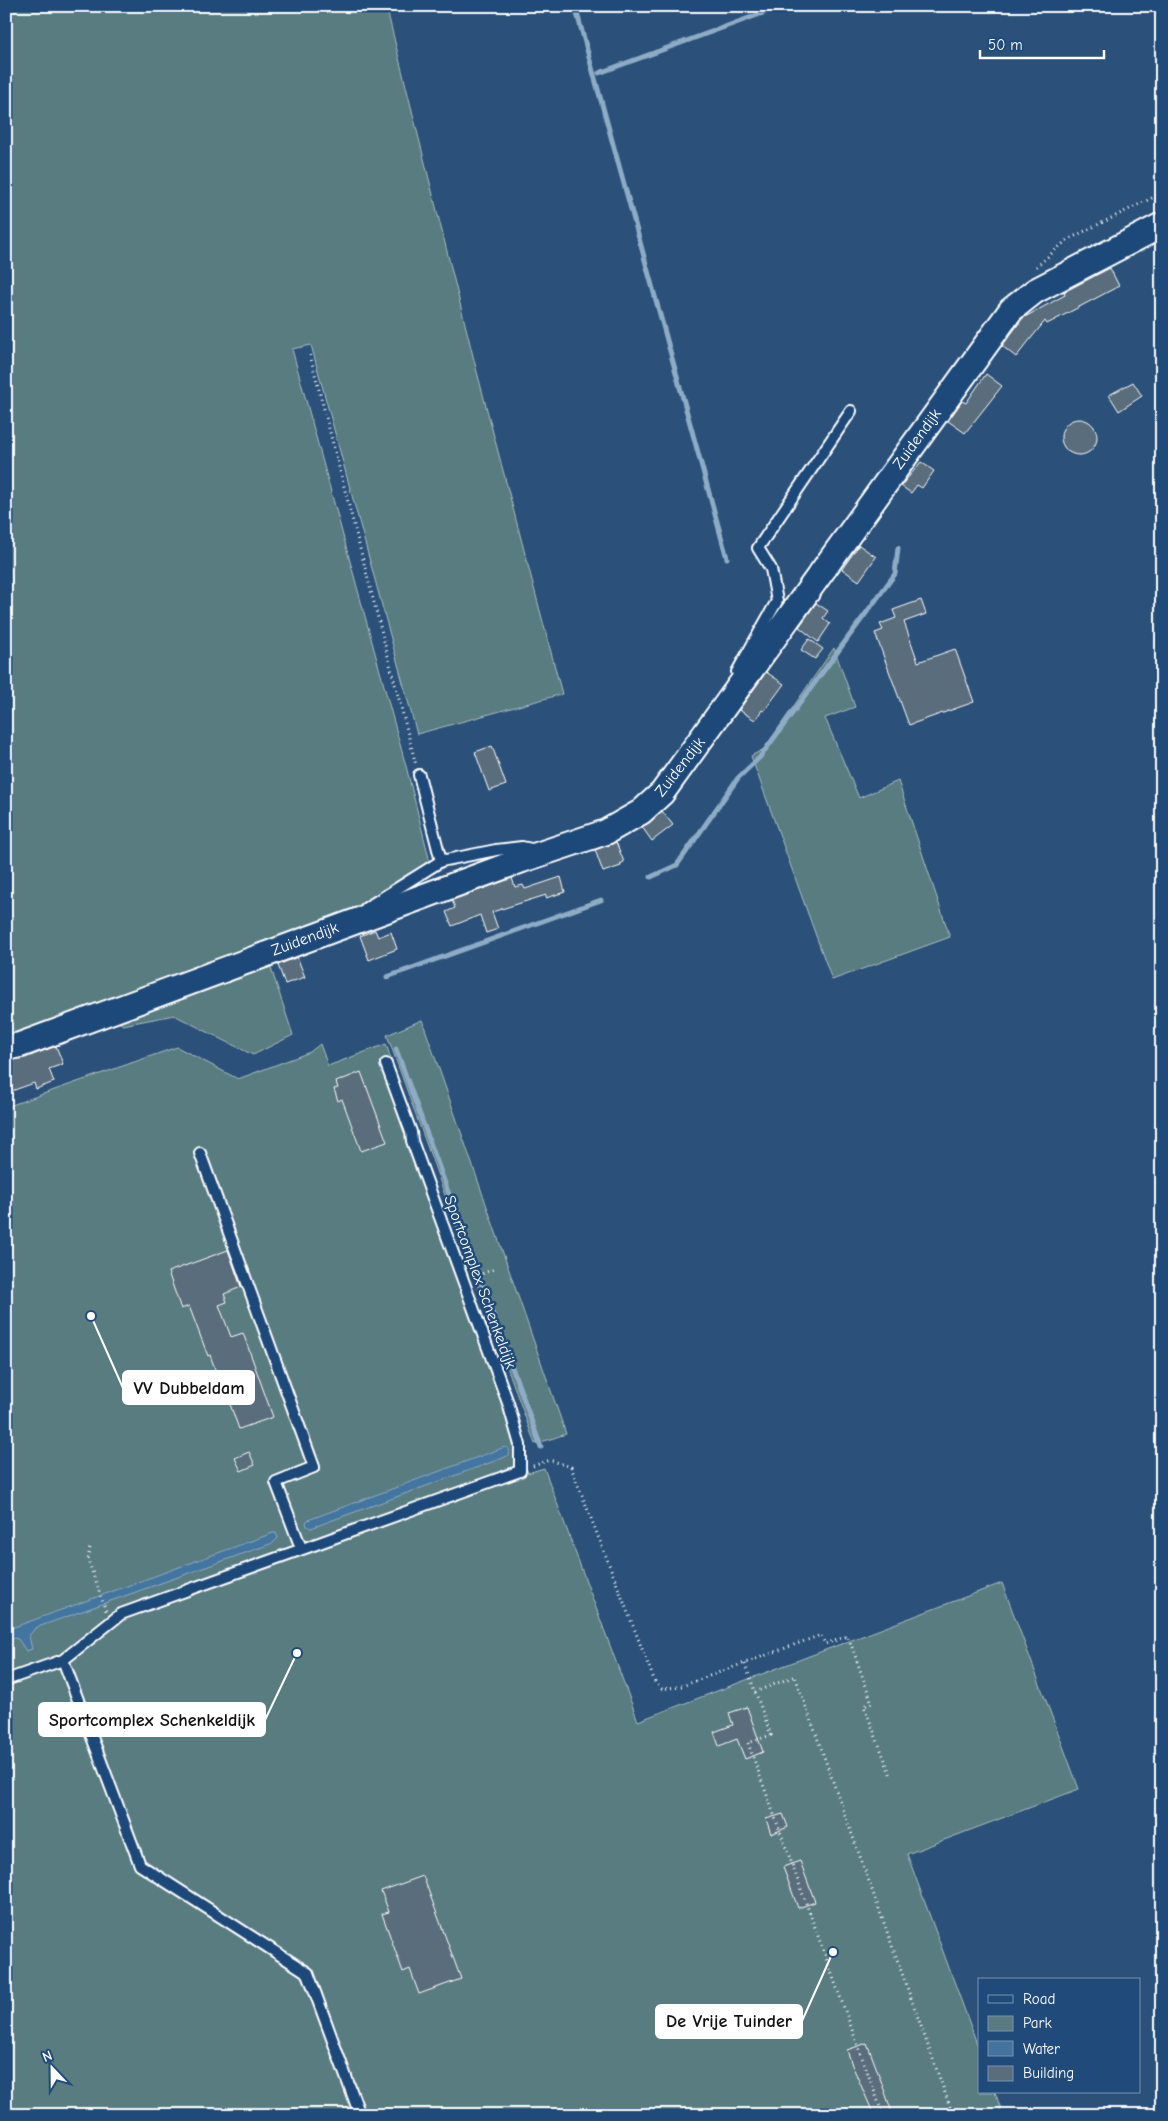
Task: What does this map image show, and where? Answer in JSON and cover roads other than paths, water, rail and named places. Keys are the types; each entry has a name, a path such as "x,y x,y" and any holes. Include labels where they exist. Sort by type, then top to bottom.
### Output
{"street":[{"name":"Zuidendijk","path":"6,1048 20,1045 329,930 606,832 641,812 662,793 725,708 1011,310 1035,291 1162,225"}],"lane":[{"path":"725,708 735,676 776,601 771,569 758,548 851,411"},
{"path":"419,775 441,861"},
{"path":"329,930 441,861 522,847 545,853"},
{"name":"Sportcomplex Schenkeldijk","path":"301,1548 520,1471 520,1446 508,1403 412,1141 411,1132 386,1064"},
{"path":"6,1680 64,1660 121,1614 301,1548 276,1482 314,1467 200,1153"},
{"path":"64,1660 140,1865 308,1973 360,2115"}],"water":[{"path":"505,1447 509,1449 509,1455 503,1458 311,1528 307,1526 306,1522 308,1520"},
{"path":"276,1533 278,1538 273,1543 35,1628 29,1636 32,1649 26,1651 18,1639 6,1638 6,1630"}],"waterway":[{"path":"575,6 727,558"},
{"path":"599,73 782,6"},
{"path":"651,877 677,865 738,778 760,757 895,574 898,548"},
{"path":"387,977 601,900"},
{"path":"396,1049 541,1447"}],"place":[{"name":"VV Dubbeldam","path":"91,1316"},
{"name":"Sportcomplex Schenkeldijk","path":"297,1653"},
{"name":"De Vrije Tuinder","path":"833,1952"}]}
